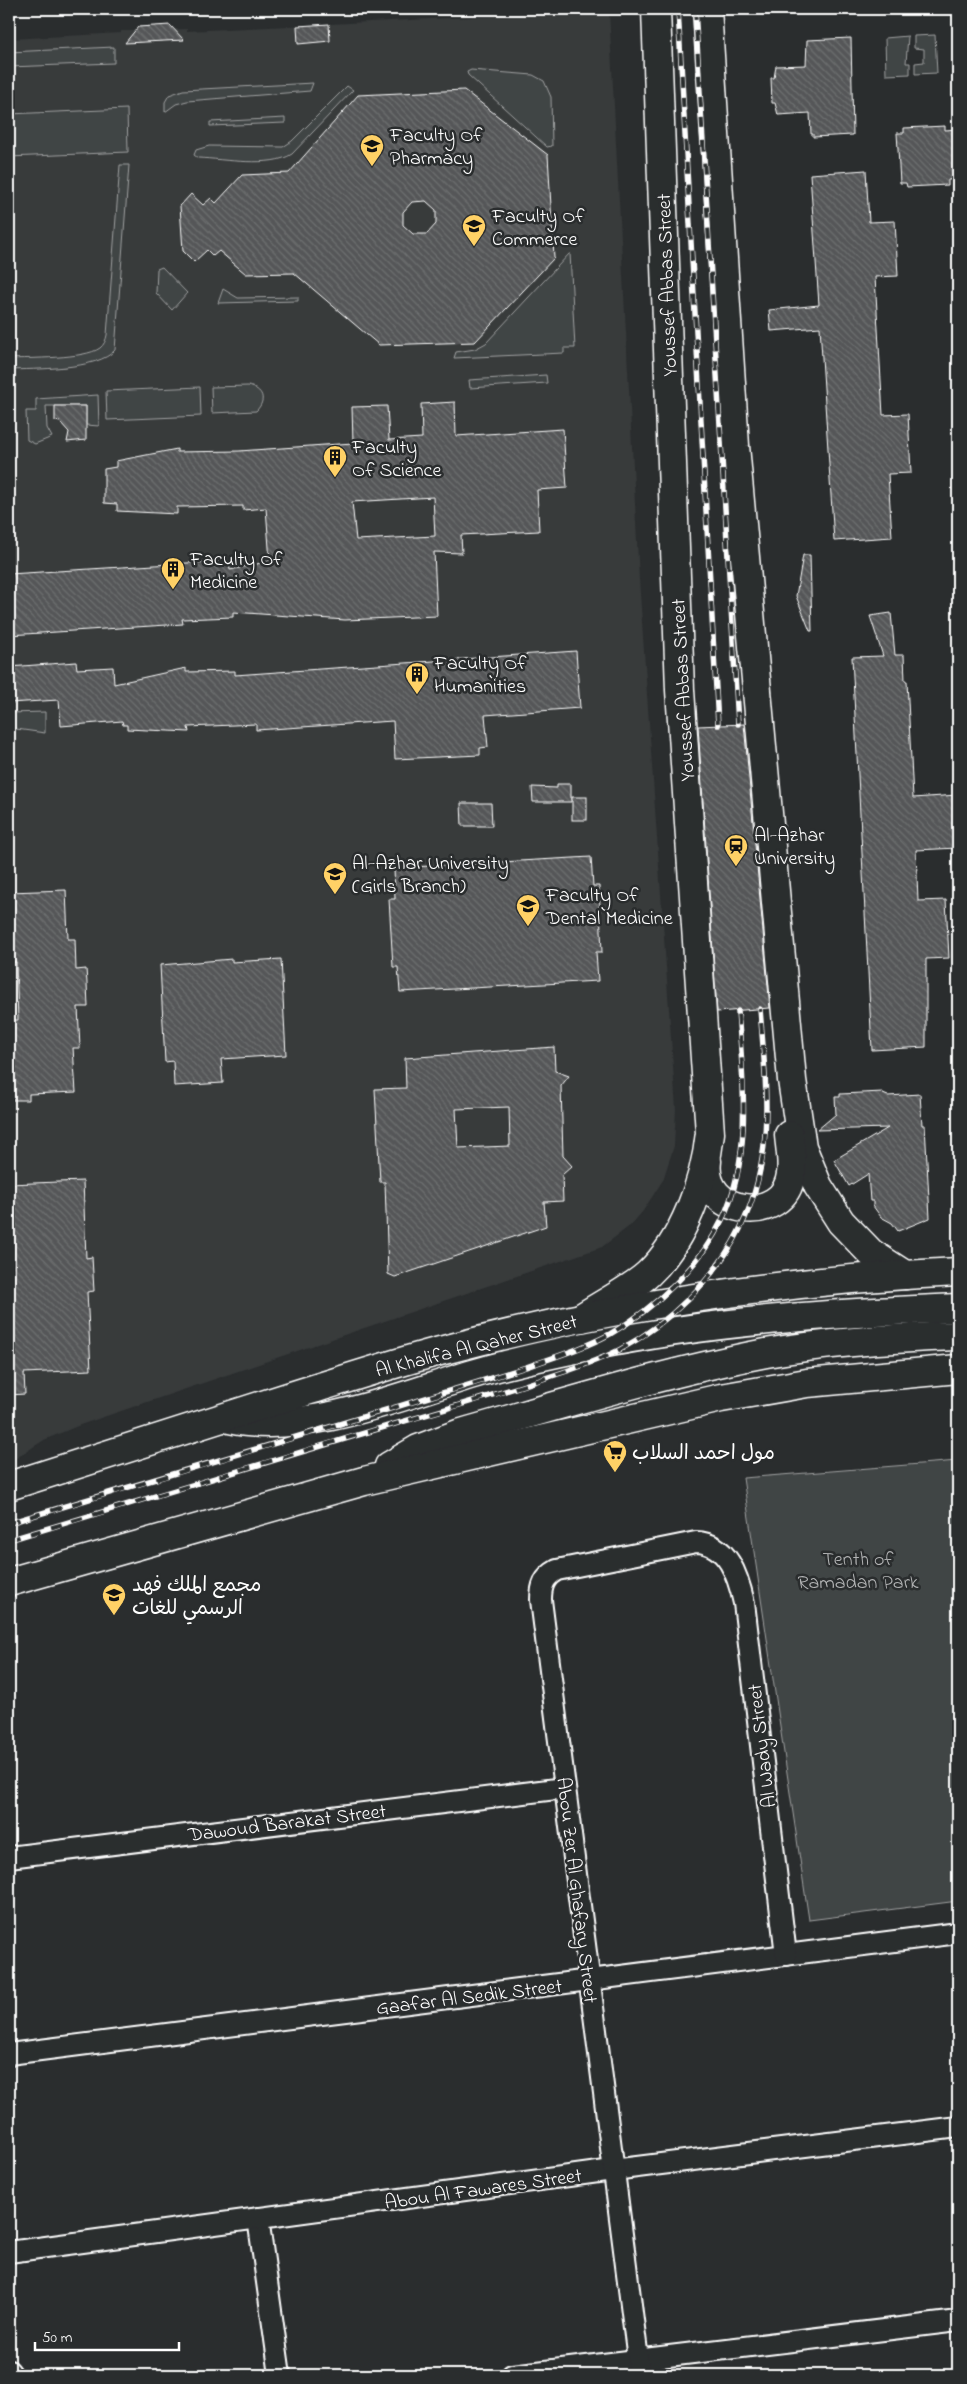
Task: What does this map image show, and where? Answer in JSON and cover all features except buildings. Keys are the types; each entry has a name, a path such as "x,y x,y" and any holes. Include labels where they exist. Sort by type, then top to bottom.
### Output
{"main road":[{"name":"Youssef Abbas Street","path":"581,1318 648,1275 665,1254 692,1206 708,1157 710,1133 680,690 656,9"},
{"path":"707,9 736,455 792,1080 802,1147 818,1186 847,1228 871,1253 905,1275"},
{"path":"708,1157 706,1167 711,1186 724,1202 738,1208 754,1209 764,1207 779,1197 785,1190 792,1173 787,1107 792,1080"},
{"name":"Al Khalifa Al Qaher Street","path":"9,1486 441,1351 581,1318 655,1303 720,1294 905,1275 958,1272"},
{"path":"224,1418 249,1423 268,1424 310,1420 533,1358 655,1334 719,1324 861,1312 958,1308"},
{"path":"364,1481 418,1449 458,1434 706,1366 767,1353 838,1344 958,1336"},
{"path":"9,1582 364,1481 753,1392 869,1376 958,1369"}],"street":[{"name":"Abou Zer Al Ghafary Street","path":"639,2367 564,1788 541,1600 542,1585 545,1579 557,1570 696,1542 714,1546"},
{"name":"Al Wady Street","path":"714,1546 722,1552 736,1573 744,1603 786,1955"},
{"name":"Dawoud Barakat Street","path":"9,1857 564,1788"},
{"name":"Gaafar Al Sedik Street","path":"9,2054 589,1981 958,1932"},
{"name":"Abou Al Fawares Street","path":"9,2252 613,2170 958,2127"},
{"path":"258,2218 280,2375"},
{"path":"512,2375 639,2367 958,2321"},
{"path":"9,2371 12,2375"}],"shaded area":[{"name":"Al-Azhar University (Girls Branch)","path":"609,10 639,579 676,1109 674,1146 663,1180 643,1211 631,1225 602,1247 80,1425 44,1440 9,1463 9,39 121,33 121,31 135,31 138,27 144,26 148,30 187,29 187,31"}],"green space":[{"path":"935,35 937,73 915,74 915,63 924,62 924,49 914,48 914,36"},
{"path":"908,36 906,63 910,63 910,74 886,75 885,38"},
{"path":"114,47 114,63 9,67 9,52"},
{"path":"471,70 533,75 544,81 551,97 552,146 547,147 468,75 467,72"},
{"path":"313,83 310,91 187,101 176,104 165,112 165,102 169,95 183,90"},
{"path":"347,86 353,90 292,154 272,161 260,162 198,158 194,155 196,150 209,146 283,147 292,141"},
{"path":"127,109 128,152 9,157 9,114"},
{"path":"285,118 285,123 210,126 210,122"},
{"path":"120,165 129,165 115,350 107,357 81,365 49,369 9,370 9,359 82,354 93,352 105,342"},
{"path":"570,253 575,348 564,348 564,353 454,358 456,352 475,349 486,343"},
{"path":"162,267 187,293 172,310 156,293 157,269"},
{"path":"223,289 238,298 298,297 298,301 218,303"},
{"path":"546,375 547,383 470,388 469,380"},
{"path":"248,386 260,392 262,396 262,403 256,411 212,413 211,387"},
{"path":"200,387 201,416 107,420 106,391"},
{"path":"98,395 99,426 86,425 86,406 46,406 47,428 52,437 35,444 27,440 26,411 36,411 36,399"},
{"path":"45,712 45,733 9,728 9,713"},
{"name":"Tenth of Ramadan Park","path":"958,1461 958,1901 809,1920 743,1478"}],"railway":[{"path":"678,9 718,725"},
{"path":"695,9 738,724"},
{"path":"9,1540 583,1366 612,1354 656,1326 690,1298 718,1265 740,1229 751,1202 764,1148 766,1120 760,1009"},
{"path":"9,1523 526,1367 590,1344 627,1324 659,1299 702,1254 722,1220 732,1195 738,1170 744,1117 738,1011"}],"place":[{"name":"Faculty Of Pharmacy","path":"372,167"},
{"name":"Faculty Of Commerce","path":"474,247"},
{"name":"Faculty Of Science","path":"335,478"},
{"name":"Faculty Of Medicine","path":"173,590"},
{"name":"Faculty Of Humanities","path":"417,695"},
{"name":"Al-Azhar University","path":"736,867"},
{"name":"Al-Azhar University (Girls Branch)","path":"335,895"},
{"name":"Faculty Of Dental Medicine","path":"528,927"},
{"name":"مول احمد السلاب","path":"615,1473"},
{"name":"مجمع الملك فهد الرسمي للغات","path":"114,1616"}]}
